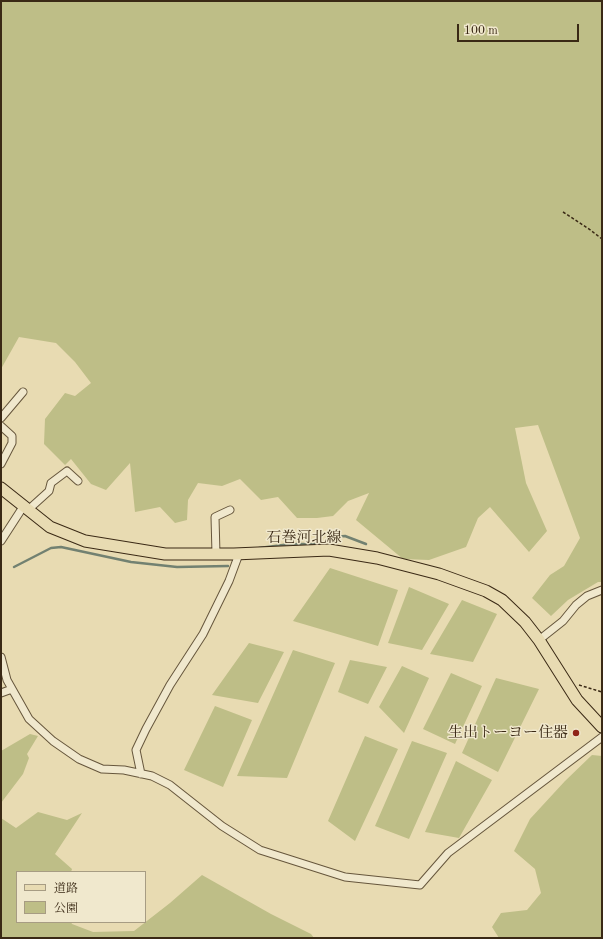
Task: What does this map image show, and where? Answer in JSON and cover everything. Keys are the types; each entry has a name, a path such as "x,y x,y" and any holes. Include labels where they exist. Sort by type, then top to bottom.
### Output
{"main road":[{"name":"石巻河北線","path":"1,488 25,509 50,527 85,541 165,554 239,554 329,550 377,558 439,574 486,591 502,600 525,622 539,640 577,700 602,727"}],"street":[{"path":"1,418 23,392"},
{"path":"1,426 12,436 12,443 1,464"},
{"path":"1,541 25,509 49,491 51,483 67,471 78,481"},
{"path":"216,554 215,517 230,510"},
{"path":"141,774 136,750 170,685 203,634 229,581 239,554"},
{"path":"539,640 563,621 576,605 587,596 602,590"},
{"path":"1,657 7,680 29,719 53,741 79,760 102,769 124,770 152,776 170,785 222,826 260,850 345,877 420,886 448,853 602,737"},
{"path":"1,693 12,689"}],"path":[{"path":"563,212 602,239"},
{"path":"602,564 602,590"},
{"path":"563,679 602,692"}],"green space":[{"path":"1,1 602,1 602,582 598,582 568,600 551,616 532,598 550,575 564,566 580,538 538,425 515,428 526,483 547,531 529,552 490,507 478,518 466,547 429,560 403,559 356,520 369,493 348,501 333,516 297,518 278,497 261,500 240,479 222,486 198,483 188,500 187,520 175,523 160,507 135,512 130,463 106,490 91,484 71,459 65,465 44,444 45,419 65,393 75,396 91,383 75,362 56,343 19,337 1,369"},
{"path":"330,568 398,590 378,646 293,621"},
{"path":"409,587 449,604 422,650 388,643"},
{"path":"462,600 497,614 473,662 430,654"},
{"path":"249,643 284,652 258,703 212,695"},
{"path":"293,650 335,663 287,778 237,776"},
{"path":"350,660 387,667 368,704 338,692"},
{"path":"402,666 429,678 404,733 379,707"},
{"path":"451,673 482,686 455,744 423,729"},
{"path":"496,678 539,689 498,772 462,753"},
{"path":"215,706 252,720 223,787 184,770"},
{"path":"30,734 38,736 27,754 29,758 23,774 1,803 1,751"},
{"path":"365,736 398,749 355,841 328,821"},
{"path":"412,741 447,753 409,839 375,826"},
{"path":"592,755 602,756 602,938 499,938 492,927 501,913 527,910 541,893 535,869 514,851 530,819 565,781"},
{"path":"456,761 492,780 459,838 425,832"},
{"path":"38,812 67,820 82,813 55,854 72,869 71,871 16,871 16,923 72,923 93,932 134,931 146,923 202,875 271,914 311,934 314,938 1,938 1,818 16,828"}],"waterway":[{"path":"259,548 291,544 324,544 333,537 345,536 366,544"},
{"path":"14,567 51,548 61,547 131,562 177,567 228,566"}],"place":[{"name":"生出トーヨー住器","path":"576,733"}]}
